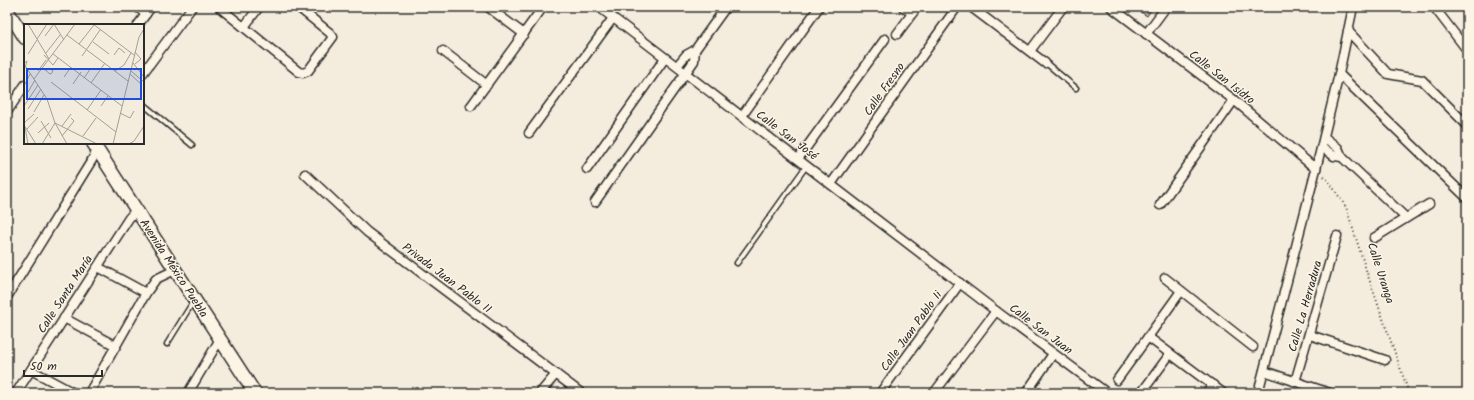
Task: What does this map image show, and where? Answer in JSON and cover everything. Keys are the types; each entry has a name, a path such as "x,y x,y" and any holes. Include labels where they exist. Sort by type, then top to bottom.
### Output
{"main road":[{"path":"9,10 24,36"},
{"name":"Avenida México Puebla","path":"95,146 255,393"}],"street":[{"path":"137,7 148,10 139,24"},
{"path":"144,72 192,7"},
{"path":"219,7 299,72 303,73 308,71 333,37 298,7"},
{"path":"244,27 259,7"},
{"path":"488,7 524,34"},
{"path":"471,106 543,7"},
{"name":"Calle San José","path":"599,7 960,283"},
{"path":"677,66 686,55 695,50 726,7"},
{"path":"742,116 818,7"},
{"path":"897,34 914,10 904,7"},
{"name":"Calle Fresno","path":"831,184 957,7"},
{"path":"971,7 1045,62"},
{"path":"1030,52 1063,7"},
{"name":"Calle San Isidro","path":"1111,7 1234,100 1316,169"},
{"path":"1146,34 1166,7"},
{"path":"1258,393 1322,147 1353,7"},
{"path":"1434,7 1467,50"},
{"path":"529,133 613,18"},
{"path":"1348,32 1388,74 1422,80 1467,125"},
{"path":"798,159 885,39"},
{"path":"595,202 694,61 695,50"},
{"path":"443,51 487,85"},
{"path":"587,169 665,58"},
{"path":"1339,74 1467,198"},
{"path":"7,112 24,86"},
{"path":"1160,205 1234,100"},
{"path":"1324,136 1338,148 1342,157 1406,218"},
{"path":"7,297 92,160 95,146"},
{"path":"1322,147 1334,156 1342,157"},
{"name":"Privada Juan Pablo II","path":"305,174 367,232 581,393"},
{"path":"1374,238 1429,204"},
{"name":"Calle Santa María","path":"16,393 129,218 136,210"},
{"name":"Calle La Herradura","path":"1295,382 1310,335 1337,236"},
{"path":"98,267 146,293"},
{"path":"89,393 146,293 156,279 175,270"},
{"path":"1165,278 1253,347"},
{"name":"Calle San Juan","path":"960,283 1107,393"},
{"name":"Calle Juan Pablo Ii","path":"880,393 960,283"},
{"path":"1117,380 1181,291"},
{"path":"934,393 996,311"},
{"path":"64,318 116,346"},
{"path":"1310,335 1386,360"},
{"path":"1148,337 1223,393"},
{"path":"188,393 220,339"},
{"path":"1026,393 1053,354"},
{"path":"1142,392 1170,354"},
{"path":"31,370 74,393"},
{"path":"1264,371 1330,393"},
{"path":"540,393 556,374"},
{"path":"1207,393 1213,386"}],"lane":[{"path":"1045,62 1076,88"},
{"path":"144,105 192,145"},
{"path":"737,263 807,165"},
{"path":"167,344 194,300"}],"path":[{"name":"Calle Uranga","path":"1316,169 1330,183 1346,207 1368,276 1409,393"}],"building":[{"path":"1133,7 1153,7 1147,16"}]}
